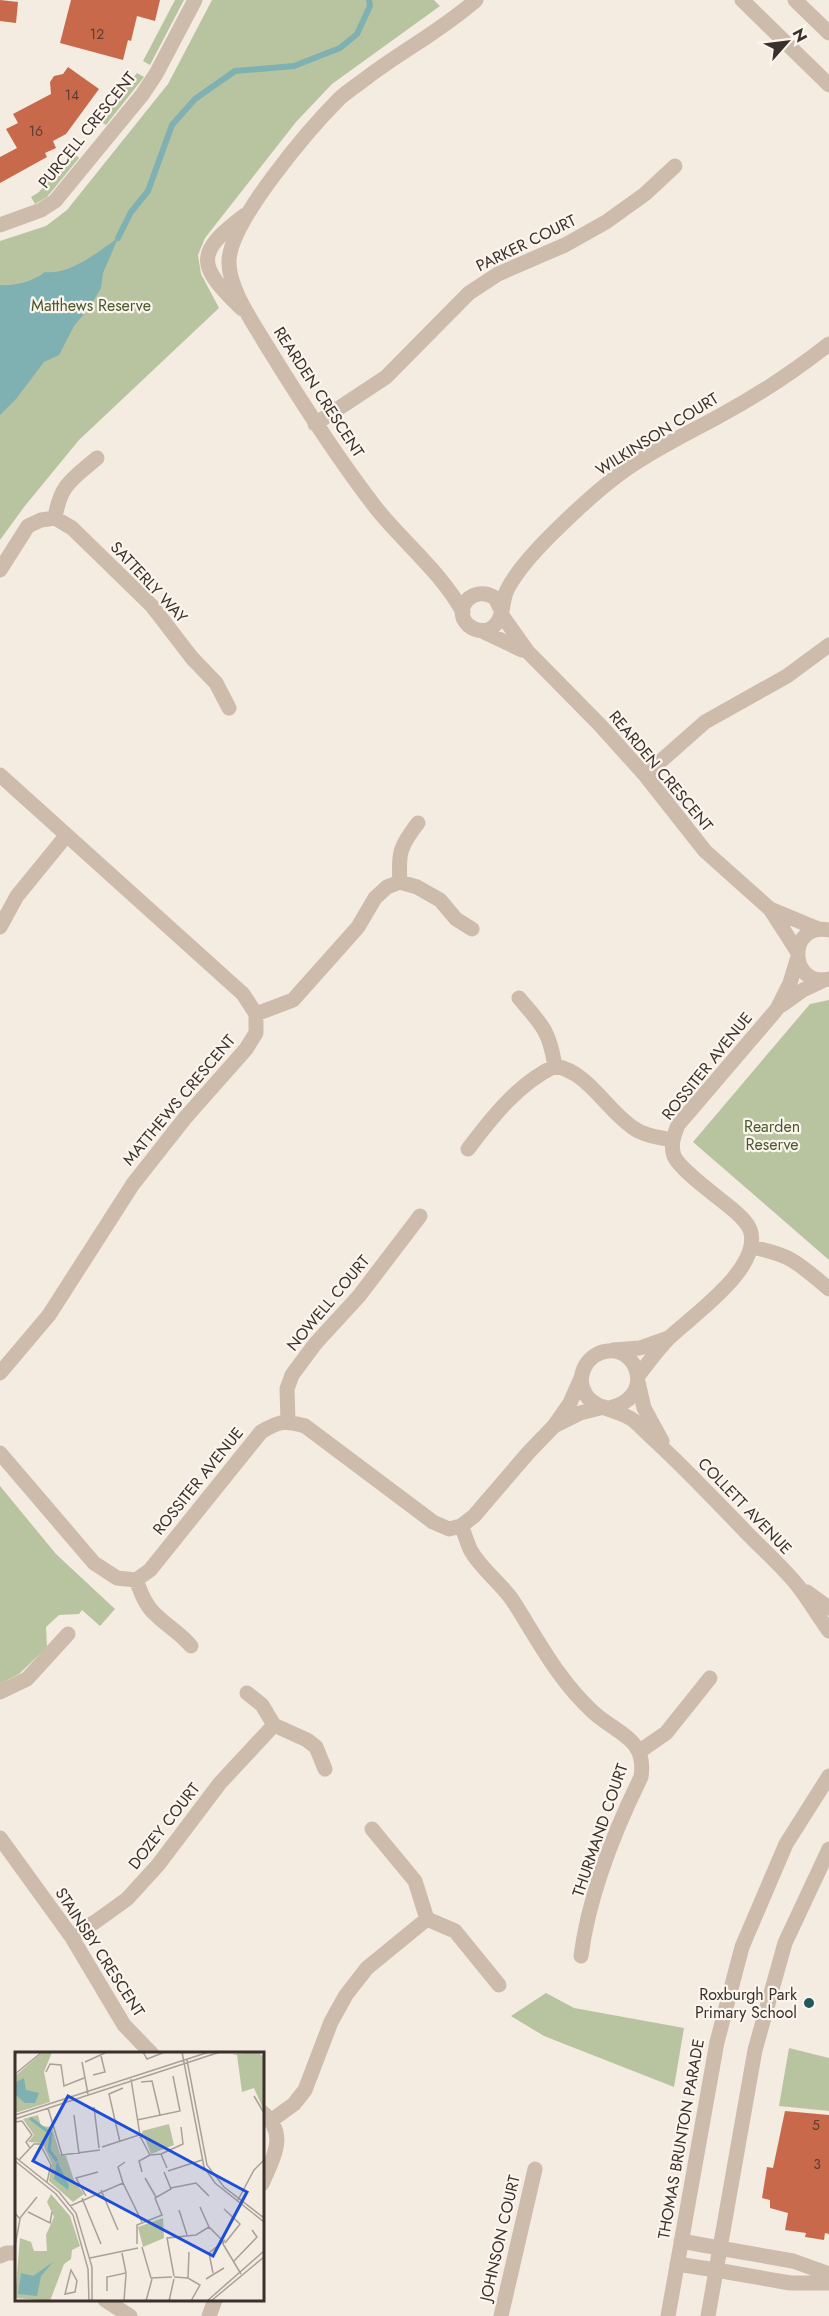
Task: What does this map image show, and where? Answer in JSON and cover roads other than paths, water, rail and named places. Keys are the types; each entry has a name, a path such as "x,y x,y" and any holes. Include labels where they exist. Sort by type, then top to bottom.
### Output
{"street":[{"name":"PURCELL CRESCENT","path":"0,225 41,210 55,201 142,95 195,0"},
{"name":"REARDEN CRESCENT","path":"463,612 433,568 378,510 315,424 249,315 232,279 229,260 235,239 249,213 308,132 343,96 396,57 454,19 476,0"},
{"path":"742,0 829,85"},
{"path":"795,0 829,33"},
{"name":"PARKER COURT","path":"315,424 386,377 469,293 498,274 565,245 606,222 645,194 675,166"},
{"name":"REARDEN CRESCENT","path":"249,213 223,232 212,244 207,260 210,273 220,287 249,315"},
{"name":"WILKINSON COURT","path":"501,612 507,590 519,572 581,505 622,472 801,366 829,344"},
{"path":"0,570 28,526 41,520 55,518 58,499 68,483 97,458"},
{"name":"SATTERLY WAY","path":"55,518 72,528 152,606 192,658 216,683 229,708"},
{"name":"REARDEN CRESCENT","path":"433,568 462,586 480,592"},
{"name":"WILKINSON COURT","path":"480,592 501,584 519,572"},
{"path":"480,592 495,598 501,612 497,624 482,631 468,625 463,612 467,600 480,592"},
{"name":"REARDEN CRESCENT","path":"501,612 528,652 600,725 645,775 705,851 770,909 807,975 815,979 826,980"},
{"name":"REARDEN CRESCENT","path":"482,631 528,652"},
{"path":"645,775 705,722 787,676 829,645"},
{"path":"0,775 243,994 256,1014 293,1000 358,927 375,898 387,887 400,882 417,887 440,900 456,919 472,929"},
{"path":"400,882 399,861 403,842 418,823"},
{"path":"0,927 17,896 66,836"},
{"name":"REARDEN CRESCENT","path":"770,909 825,929"},
{"path":"797,956 804,937 825,929"},
{"name":"ROSSITER AVENUE","path":"777,1009 790,983 797,956"},
{"name":"ROSSITER AVENUE","path":"751,1247 751,1232 742,1217 684,1168 674,1156 672,1140 678,1125 777,1009 802,990 826,980"},
{"path":"519,998 545,1027 552,1046 555,1066"},
{"name":"MATTHEWS CRESCENT","path":"0,1373 49,1315 133,1184 185,1118 246,1049 256,1033 256,1014"},
{"path":"468,1149 487,1123 525,1085 555,1066 567,1068 580,1075 602,1100 633,1127 648,1136 672,1140"},
{"name":"NOWELL COURT","path":"288,1421 287,1389 292,1375 315,1344 359,1296 420,1216"},
{"path":"554,1426 580,1413 621,1405 629,1400 638,1379 670,1337 721,1291 746,1261 751,1247 779,1252 796,1261 829,1289"},
{"path":"288,1421 305,1426 433,1522 449,1529 461,1526 474,1516 528,1452 554,1426 570,1403 583,1368 589,1360 596,1354 639,1348 670,1337"},
{"path":"611,1351 621,1353 629,1359 635,1366 638,1379"},
{"path":"581,1378 585,1393 591,1401 607,1407"},
{"name":"COLLETT AVENUE","path":"638,1379 644,1408 667,1451"},
{"name":"COLLETT AVENUE","path":"607,1407 633,1420 667,1451 797,1585 829,1631"},
{"name":"ROSSITER AVENUE","path":"136,1580 150,1570 261,1432 274,1424 288,1421"},
{"path":"0,1453 94,1563 117,1578 136,1580 154,1614 180,1633 191,1646"},
{"name":"THURMAND COURT","path":"461,1526 472,1552 512,1599 539,1646 563,1680 594,1713 632,1741 640,1751 643,1764 641,1777 605,1860 581,1956"},
{"name":"COLLETT AVENUE","path":"797,1585 829,1608"},
{"path":"0,1692 27,1679 68,1634"},
{"name":"THURMAND COURT","path":"640,1751 666,1733 710,1678"},
{"path":"246,1693 262,1705 274,1725 307,1740 316,1747 325,1769"},
{"name":"DOZEY COURT","path":"70,1936 95,1922 127,1899 158,1865 220,1783 274,1725"},
{"name":"THOMAS BRUNTON PARADE","path":"668,2316 717,2042 741,1947 786,1844 829,1776"},
{"path":"372,1829 415,1881 427,1919 455,1931 499,1984"},
{"name":"STAINSBY CRESCENT","path":"0,1838 70,1936 124,2025 150,2052"},
{"path":"708,2316 755,2050 785,1944 829,1849"},
{"path":"264,2179 276,2151 278,2134 267,2116 294,2104 305,2090 331,2022 346,1995 367,1968 427,1919"},
{"name":"JOHNSON COURT","path":"501,2316 535,2169"},
{"path":"681,2241 793,2261 829,2274"},
{"path":"0,2256 15,2253"},
{"path":"677,2264 790,2283 829,2283"},
{"path":"107,2301 131,2316"}],"water":[{"path":"118,238 103,273 101,288 89,308 74,326 59,355 44,362 16,399 0,415 0,285 24,283 45,272 64,270 93,256"}],"waterway":[{"path":"118,238 131,212 148,191 172,125 195,99 235,71 294,66 340,48 357,34 370,6 369,0"}],"place":[{"name":"Roxburgh Park Primary School","path":"809,2003"}],"park label":[{"name":"Matthews Reserve","path":"91,305"},
{"name":"Rearden Reserve","path":"772,1135"}]}
